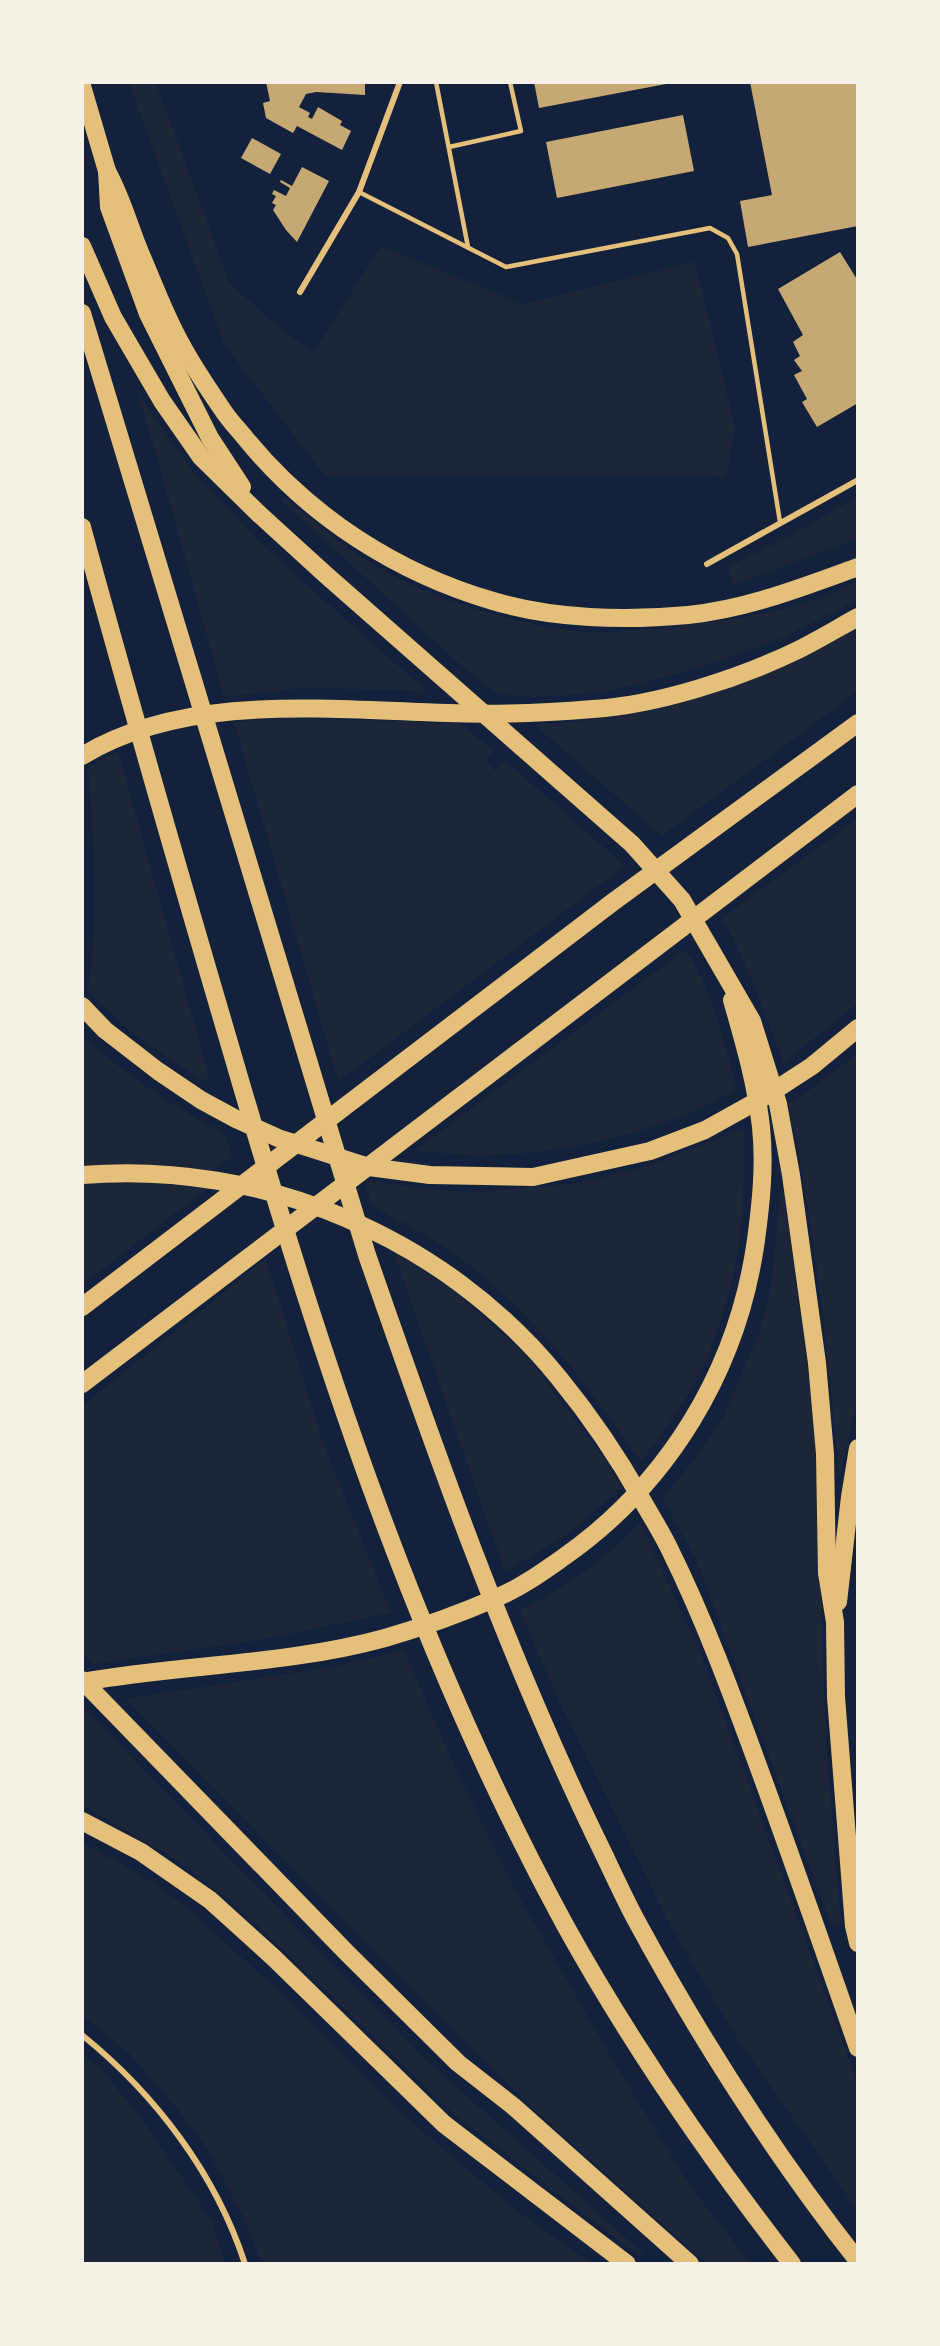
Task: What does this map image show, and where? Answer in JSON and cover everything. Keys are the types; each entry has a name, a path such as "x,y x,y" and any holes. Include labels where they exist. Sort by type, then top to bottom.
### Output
{"highway":[{"path":"82,86 107,171 121,198 141,253 179,341 223,412 260,456 296,493 336,525 381,554 441,582 494,602 565,615 632,618 690,615 737,606 785,593 858,567"},
{"path":"107,171 109,207 148,314 210,438 259,514"},
{"path":"82,246 113,317 162,401 201,457 259,514 446,682 597,813 658,872 682,900 752,1021 778,1104 791,1175 818,1363 825,1454 828,1573 835,1622 836,1697 849,1870 858,1943"},
{"path":"82,313 367,1256 419,1405 515,1657 563,1769 630,1907 692,2019 742,2100 805,2192 858,2261"},
{"path":"82,527 153,784 307,1301 353,1441 448,1684 511,1818 560,1914 624,2025 684,2119 792,2264"},
{"path":"82,756 124,737 159,725 196,716 241,711 302,708 450,713 541,712 596,709 657,699 720,681 786,655 858,617"},
{"path":"82,1307 613,902 858,723"},
{"path":"82,1384 858,794"},
{"path":"82,1681 234,1664 343,1648 387,1637 454,1614 500,1597 572,1551 612,1521 655,1474 680,1440 705,1399 725,1358 752,1269 762,1190 761,1130 755,1080 725,976"},
{"path":"82,1006 105,1030 158,1071 201,1100 236,1119 278,1138 369,1167 430,1175 533,1177 650,1151 705,1131 766,1096 812,1066 858,1028"},
{"path":"82,1175 113,1172 164,1173 219,1180 281,1194 328,1209 407,1249 453,1279 518,1333 558,1376 623,1467 670,1548 725,1675 813,1915 858,2048"},
{"path":"835,1622 858,1448"},
{"path":"82,1681 346,1953 458,2063 513,2106 690,2264"},
{"path":"82,1821 141,1852 210,1900 274,1958 444,2124 627,2264"}],"street":[{"path":"300,292 359,192 400,82"},
{"path":"707,564 858,480"},
{"path":"82,2035 134,2081 163,2116 206,2176 225,2212 245,2264"}],"lane":[{"path":"436,82 468,247"},
{"path":"449,147 521,131 510,82"},
{"path":"359,192 506,267 710,228 729,238 736,254 780,522"}],"shaded area":[{"path":"129,83 156,83 229,282 271,321 313,353 381,246 522,304 695,262 735,428 726,476 324,475 224,344"},
{"path":"137,392 196,476 262,544 427,691 303,688 224,697"},
{"path":"284,497 348,548 394,576 448,600 536,625 605,632 690,625 783,609 821,598 857,582 857,600 782,638 708,665 644,683 604,692 558,696 500,695 463,667 281,500"},
{"path":"857,497 857,539 733,585 728,567 799,531"},
{"path":"857,628 857,692 662,836 535,725 631,714 688,701 762,674"},
{"path":"283,718 460,723 494,751 485,760 495,771 505,760 625,866 338,1080 234,722"},
{"path":"118,751 211,1084 171,1060 130,1031 88,991 95,906 88,766"},
{"path":"857,819 857,1004 783,1063 756,989 722,918"},
{"path":"686,949 711,1001 737,1090 707,1105 644,1129 578,1146 512,1154 470,1155 414,1151"},
{"path":"83,1037 151,1090 225,1134 232,1157 189,1187 208,1188 83,1284"},
{"path":"857,1054 858,1394 840,1479 813,1243 788,1103 803,1095"},
{"path":"745,1128 740,1236 727,1301 713,1343 689,1393 670,1424 641,1462 576,1373 528,1318 474,1269 444,1247 372,1206 364,1180 429,1189 475,1192 579,1183 641,1168"},
{"path":"781,1193 784,1193 812,1406 817,1481 826,1743 841,1923 832,1927 697,1561 662,1498 695,1459 723,1417 758,1336 770,1292"},
{"path":"393,1250 455,1292 525,1354 598,1450 622,1488 565,1536 505,1572"},
{"path":"266,1259 323,1443 391,1613 259,1640 93,1664 82,1653 83,1405"},
{"path":"640,1523 701,1654 857,2081 857,2210 737,2038 673,1930 558,1699 520,1611 583,1572 612,1550"},
{"path":"404,1650 456,1770 516,1891 607,2050 688,2183 750,2263 706,2263 530,2106 125,1699 331,1667"},
{"path":"82,1706 424,2058 643,2253 640,2257 455,2115 237,1906 176,1859 83,1806"},
{"path":"83,1843 140,1874 180,1902 269,1982 406,2117 513,2208 591,2263 262,2263 243,2216 206,2147 176,2107 129,2053 83,2016"},
{"path":"82,2054 104,2072 153,2134 212,2222 225,2263 83,2263"}],"building":[{"path":"266,82 365,82 365,95 316,92 306,94 299,107 310,113 308,117 312,119 318,107 342,121 340,125 351,131 342,150 297,126 293,133 266,118 263,103 270,101"},
{"path":"534,82 666,82 666,84 539,108"},
{"path":"750,82 858,82 858,226 748,247 740,201 772,195"},
{"path":"683,115 694,171 557,198 546,142"},
{"path":"252,138 281,154 270,174 241,158"},
{"path":"302,167 329,181 297,242 273,210 276,205 272,203 276,196 272,194 274,190 286,196 290,188 280,182 281,180 292,186"},
{"path":"840,252 858,281 858,403 817,427 802,402 807,399 794,375 802,371 794,360 800,356 793,342 803,335 778,289"}]}
